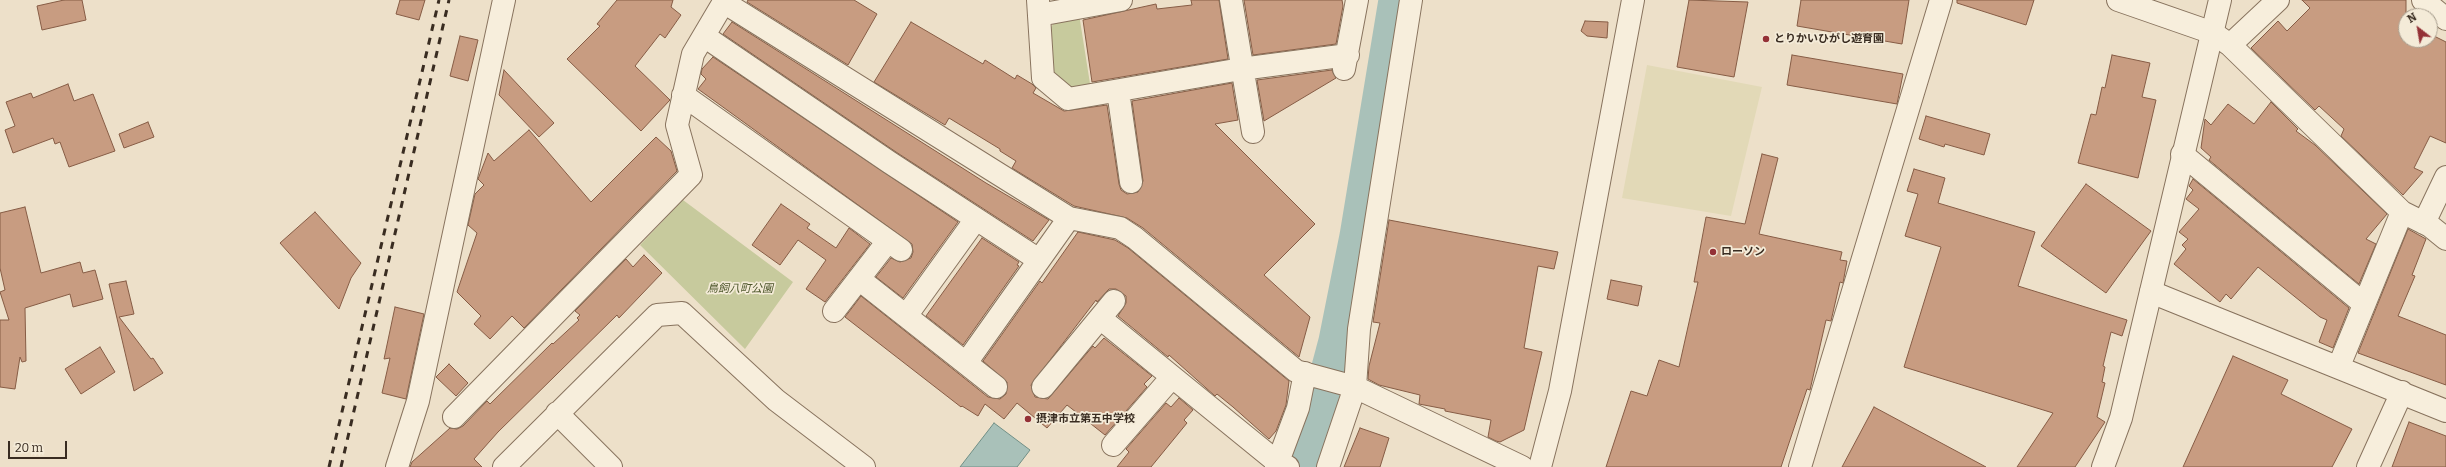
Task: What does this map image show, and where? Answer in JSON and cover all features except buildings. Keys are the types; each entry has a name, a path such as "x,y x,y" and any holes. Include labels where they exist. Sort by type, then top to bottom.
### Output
{"street":[{"path":"397,467 418,401 504,0"},
{"path":"1122,0 1038,7 1043,78 1068,99 1241,70 1346,62 1357,0"},
{"path":"1231,0 1241,70 1253,132"},
{"path":"1328,467 1345,384 1359,329 1411,0"},
{"path":"1540,467 1560,391 1633,0"},
{"path":"1800,467 1941,0"},
{"path":"2118,0 2213,33 2230,45 2402,212 2424,223 2446,239"},
{"path":"2103,467 2121,418 2182,154 2220,0"},
{"path":"2230,45 2278,0"},
{"path":"2423,0 2446,19"},
{"path":"454,418 691,176 677,125 693,54 725,1 1069,218 1120,228 1296,370 1345,384 1522,467"},
{"path":"704,36 1039,260"},
{"path":"1118,91 1130,182"},
{"path":"683,95 895,246 859,279 834,312"},
{"path":"2182,154 2364,304"},
{"path":"2424,223 2446,177"},
{"path":"2339,366 2402,212"},
{"path":"966,363 1069,218"},
{"path":"906,316 976,219"},
{"path":"859,279 996,386"},
{"path":"2151,292 2339,366 2446,411"},
{"path":"1043,387 1114,301"},
{"path":"504,467 657,315 682,313 776,400 864,467"},
{"path":"1100,318 1280,465 1308,374"},
{"path":"1113,446 1172,377"},
{"path":"2368,467 2402,392"},
{"path":"557,413 611,467"}],"shaded area":[{"path":"1647,65 1762,87 1731,216 1622,198"}],"green space":[{"path":"1079,14 1091,90 1076,93 1053,77 1050,29 1057,18"},
{"name":"鳥飼八町公園","path":"683,200 793,282 745,349 640,245"}],"water":[{"path":"994,423 1030,450 1017,467 960,467"}],"waterway":[{"path":"1298,467 1320,401 1336,341 1357,236 1396,0"}],"railway":[{"path":"329,467 439,0"},
{"path":"341,467 449,0"}],"place":[{"name":"とりかいひがし遊育園","path":"1766,39"},
{"name":"ローソン","path":"1713,252"},
{"name":"摂津市立第五中学校","path":"1028,419"}]}
